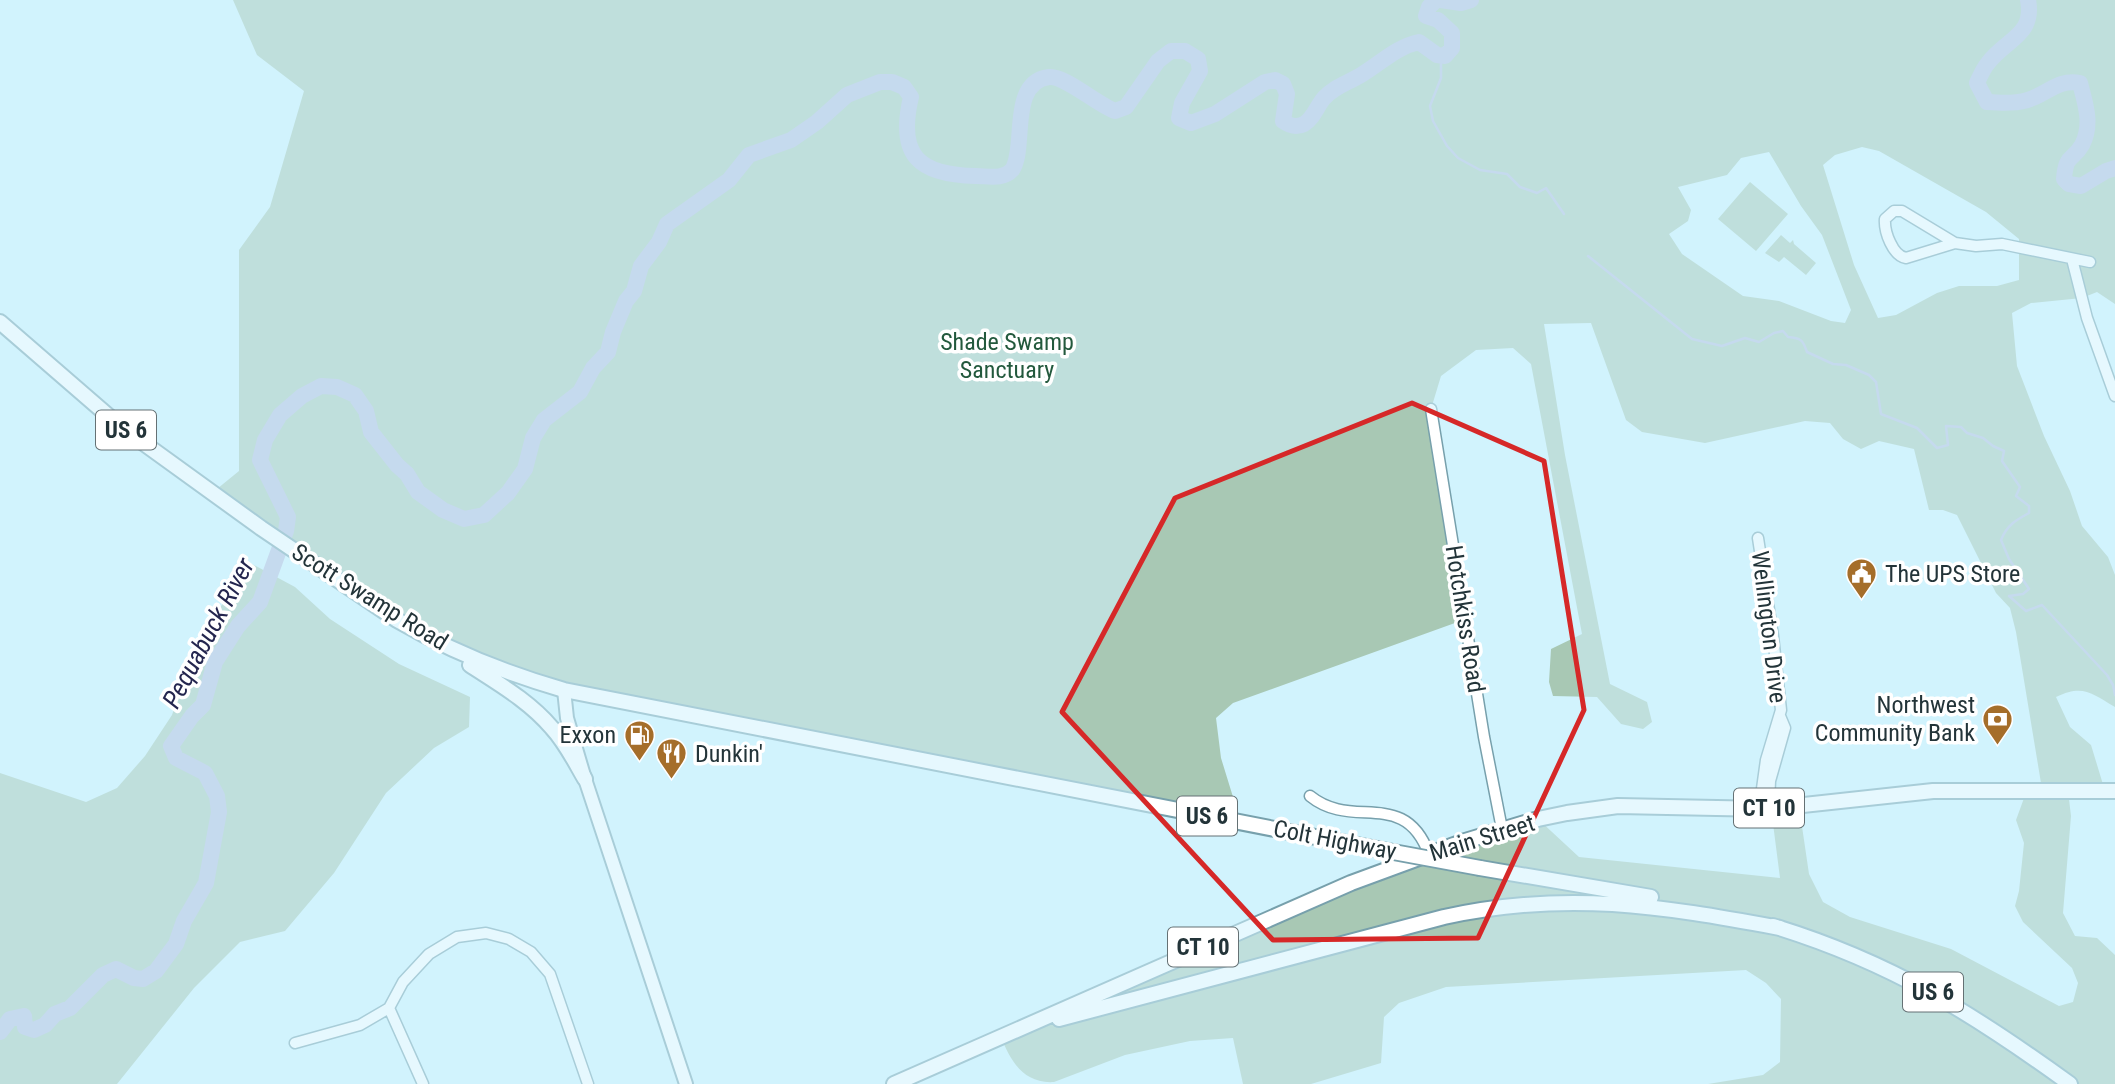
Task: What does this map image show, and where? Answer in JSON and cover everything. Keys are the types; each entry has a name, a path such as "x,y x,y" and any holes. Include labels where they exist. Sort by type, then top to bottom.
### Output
{"highway":[{"name":"Scott Swamp Road","path":"0,322 120,426 370,603 427,638 486,664 564,690"},
{"path":"427,638 530,706 554,729 585,779"},
{"name":"Colt Highway","path":"564,690 1377,849 1699,906 1840,948 1927,988 1982,1021 2070,1084"},
{"name":"Main Street","path":"894,1084 1304,902 1502,829 1567,813 1618,806 1766,809 1933,790 2115,791"},
{"path":"1001,1037 1124,1001 1491,907 1556,902 1606,902 1679,910 1780,928"}],"main road":[{"path":"564,690 567,718 585,779 686,1084"}],"street":[{"path":"1955,243 1901,257 1884,226 1885,219 1894,211 1902,211 1955,243 1976,246 2002,244 2090,262"},
{"path":"2072,259 2087,318 2115,396"},
{"name":"Hotchkiss Road","path":"1431,409 1502,829"},
{"name":"Wellington Drive","path":"1758,538 1773,636 1780,716 1766,760 1761,796 1766,809"},
{"path":"1310,796 1335,809 1386,814 1408,821 1423,838 1429,854"},
{"path":"295,1043 360,1025 389,1008 403,982 429,954 457,937 485,933 509,939 531,952 550,974 587,1084"},
{"path":"389,1008 423,1084"}],"highlighted area":[{"path":"1412,403 1544,461 1584,710 1478,938 1273,940 1062,712 1175,498"}],"green space":[{"name":"Shade Swamp Sanctuary","path":"233,0 2115,0 2115,304 2097,292 2082,298 2031,303 2012,313 2017,366 2044,436 2070,491 2082,526 2108,557 2115,575 2115,707 2087,692 2073,691 2056,697 2070,727 2091,745 2105,791 2068,791 2071,816 2063,913 2075,936 2097,938 2115,955 2115,1084 1708,1084 1763,1075 1780,1062 1781,999 1766,983 1746,970 1446,987 1399,1003 1384,1017 1381,1063 1311,1084 1243,1084 1233,1038 1190,1041 1125,1055 1054,1082 1034,1079 1014,1063 1001,1037 1213,942 1538,819 1579,857 1780,878 1771,808 1799,806 1809,874 1823,902 1850,917 1951,949 2059,1006 2073,1002 2078,983 2072,968 2023,922 2015,906 2024,843 2016,820 2027,790 2041,783 2010,608 1996,593 1957,515 1943,510 1929,510 1914,449 1879,441 1861,449 1843,439 1830,423 1805,421 1705,443 1642,432 1626,420 1591,323 1544,324 1565,455 1610,684 1647,702 1652,722 1643,729 1621,724 1597,697 1553,696 1549,682 1551,649 1582,634 1531,364 1513,348 1476,350 1441,376 1431,409 1466,619 1233,703 1216,718 1221,758 1241,823 564,690 456,651 212,493 239,471 239,250 270,207 304,91 257,55","holes":["1862,147 1879,151 1986,212 2019,239 2019,280 1997,286 1959,286 1937,293 1896,315 1878,318 1854,265 1823,165 1835,155","1769,152 1822,235 1851,310 1845,323 1831,321 1779,301 1743,296 1682,254 1669,234 1688,221 1691,210 1678,187 1727,175 1741,158"]},
{"path":"1750,182 1788,214 1756,251 1718,219"},
{"path":"1781,235 1790,243 1793,240 1794,244 1816,263 1806,275 1784,257 1779,262 1765,253"},
{"path":"252,564 295,587 330,619 399,664 470,697 469,727 434,748 386,793 334,873 285,931 240,942 194,988 117,1084 0,1084 0,773 86,802 117,788 145,756 172,715 191,659 210,621"}],"waterway":[{"name":"Pequabuck River","path":"0,1032 10,1019 24,1016 25,1027 34,1030 45,1025 55,1014 70,1008 103,975 116,969 134,978 143,979 156,971 176,944 184,921 206,883 219,812 217,796 205,773 176,758 171,746 203,705 215,662 238,626 260,602 286,531 288,517 260,460 265,440 280,415 302,396 321,386 337,387 355,395 366,411 371,432 407,474 418,492 443,510 464,519 484,515 508,493 525,469 533,438 544,420 580,392 593,368 608,352 613,332 626,301 634,291 641,266 659,242 667,224 729,180 749,155 791,140 817,122 847,95 880,82 892,82 904,87 911,97 907,134 910,148 917,158 940,172 1000,176 1012,170 1016,160 1023,103 1036,82 1049,77 1055,78 1115,111 1126,107 1158,61 1171,51 1185,51 1198,59 1200,71 1182,103 1179,118 1191,123 1215,114 1265,82 1275,80 1283,84 1287,94 1283,121 1298,126 1310,119 1333,90 1403,48 1419,42 1437,55 1445,56 1452,48 1452,33 1438,20 1426,16 1429,7 1436,0"},
{"name":"Pequabuck River","path":"1441,0 1461,3 1471,0"},
{"name":"Pequabuck River","path":"2028,0 2029,12 2023,29 1988,63 1977,83 1987,102 2004,103 2028,100 2061,84 2080,83 2087,114 2087,129 2082,145 2068,161 2064,179 2069,184 2081,186 2115,168"},
{"path":"1441,56 1441,78 1430,106 1433,121 1447,146 1458,158 1480,170 1507,174 1520,187 1537,193 1546,188 1564,214"},
{"path":"1588,256 1692,339 1722,346 1745,338 1759,342 1783,331 1788,337 1801,340 1807,352 1833,364 1846,365 1869,375 1876,382 1881,414 1917,428 1937,448 1948,445 1946,426 1961,427 1967,433 1983,438 2004,451 2002,461 2020,487 2016,496 2029,506 2029,513 2012,524 2001,540 2009,559 2029,589 2023,594 2009,596 2026,611 2042,605 2107,675 2115,695"}],"place":[{"name":"The UPS Store","path":"1862,601"},
{"name":"Northwest Community Bank","path":"1998,746"},
{"name":"Exxon","path":"639,762"},
{"name":"Dunkin'","path":"672,781"}]}
